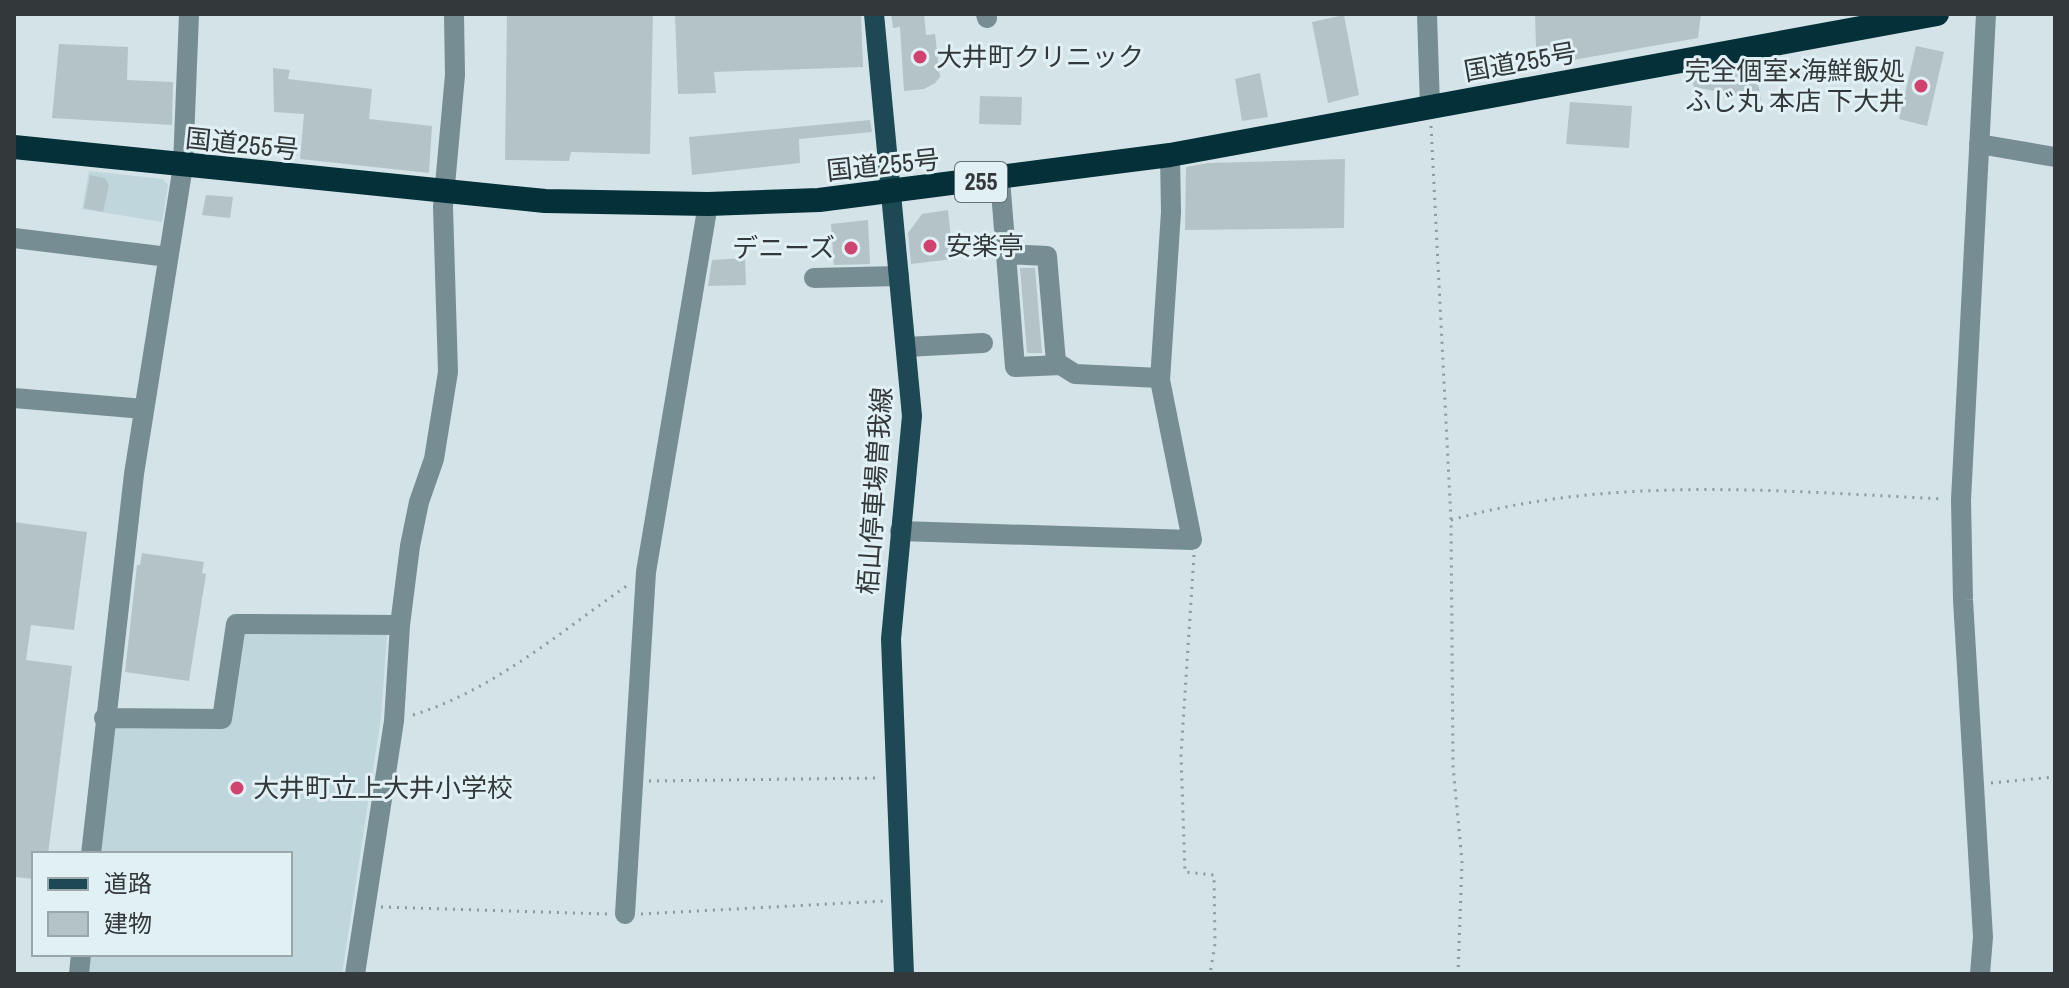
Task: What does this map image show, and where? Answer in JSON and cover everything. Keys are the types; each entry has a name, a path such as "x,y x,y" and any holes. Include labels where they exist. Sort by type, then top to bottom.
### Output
{"highway":[{"name":"国道255号","path":"14,147 545,201 708,204 890,194 1170,155 1430,107 1837,23 1937,14"}],"main road":[{"name":"栢山停車場曽我線","path":"874,14 912,416 891,639 904,974"}],"street":[{"path":"91,852 104,718 144,409 183,166 189,14"},
{"path":"355,974 394,721 400,625 410,546 419,502 434,459 448,372 444,192 455,75 454,14"},
{"path":"1427,14 1430,107"},
{"path":"1980,974 1983,937 1963,600 1961,500 1986,14"},
{"path":"1979,144 2055,157"},
{"path":"900,531 1192,540 1160,378 1171,212 1170,155"},
{"path":"1000,179 1015,367 1058,363 1075,374 1160,378"},
{"path":"625,914 646,572 708,204"},
{"path":"14,238 168,257"},
{"path":"1006,254 1047,256 1058,363"},
{"path":"814,278 899,276"},
{"path":"906,347 983,343"},
{"path":"14,398 144,409"},
{"path":"104,718 222,719 236,624 400,625"}],"path":[{"path":"1430,107 1451,520 1453,766 1462,862 1458,974"},
{"path":"1451,520 1507,504 1729,488 1961,500"},
{"path":"1192,540 1195,550 1181,755 1185,872 1214,875 1215,944 1210,974"},
{"path":"394,721 439,707 508,669 646,572"},
{"path":"1975,784 2055,777"},
{"path":"633,781 896,778"}],"shaded area":[{"path":"89,171 163,179 168,185 162,222 82,209"},
{"name":"大井町立上大井小学校","path":"239,629 387,634 381,717 342,974 86,974 88,956 292,956 292,852 98,852 111,720 224,722"}],"building":[{"path":"507,14 653,14 650,154 571,152 569,161 505,160"},
{"path":"675,14 861,14 863,67 714,72 716,93 678,94"},
{"name":"大井町クリニック","path":"891,14 924,14 926,35 935,34 940,77 924,89 904,91 900,27 893,28"},
{"path":"1535,14 1701,14 1698,38 1573,60 1536,47"},
{"path":"1344,15 1359,95 1328,103 1312,22"},
{"path":"59,44 128,47 127,80 173,82 172,125 52,118"},
{"name":"完全個室×海鮮飯処 ふじ丸 本店 下大井","path":"1916,46 1944,52 1927,126 1899,119"},
{"path":"1755,66 1761,100 1694,87 1691,77"},
{"path":"273,68 290,70 288,79 372,89 369,119 432,126 429,173 300,159 304,114 274,112"},
{"path":"1260,73 1268,117 1242,121 1235,79"},
{"path":"980,96 1022,97 1021,125 979,124"},
{"path":"1570,102 1632,106 1629,148 1566,144"},
{"path":"870,120 872,132 799,139 800,163 692,175 689,137"},
{"path":"1345,159 1344,228 1185,230 1186,167 1208,163"},
{"path":"90,175 105,178 109,185 103,212 84,208"},
{"path":"206,195 233,197 230,218 202,215"},
{"name":"安楽亭","path":"948,210 953,259 911,264 908,233 922,214"},
{"name":"デニーズ","path":"868,220 870,264 834,265 831,224"},
{"path":"745,258 746,285 708,286 712,260"},
{"path":"1020,268 1035,268 1042,353 1027,353"},
{"path":"14,522 87,532 74,630 31,625 26,660 72,666 48,852 32,852 32,879 14,877"},
{"path":"142,553 204,562 202,573 206,574 189,681 125,672 137,565 140,565"}],"place":[{"name":"大井町クリニック","path":"920,57"},
{"name":"完全個室×海鮮飯処 ふじ丸 本店 下大井","path":"1921,86"},
{"name":"安楽亭","path":"930,246"},
{"name":"デニーズ","path":"851,248"},
{"name":"大井町立上大井小学校","path":"237,788"}]}
